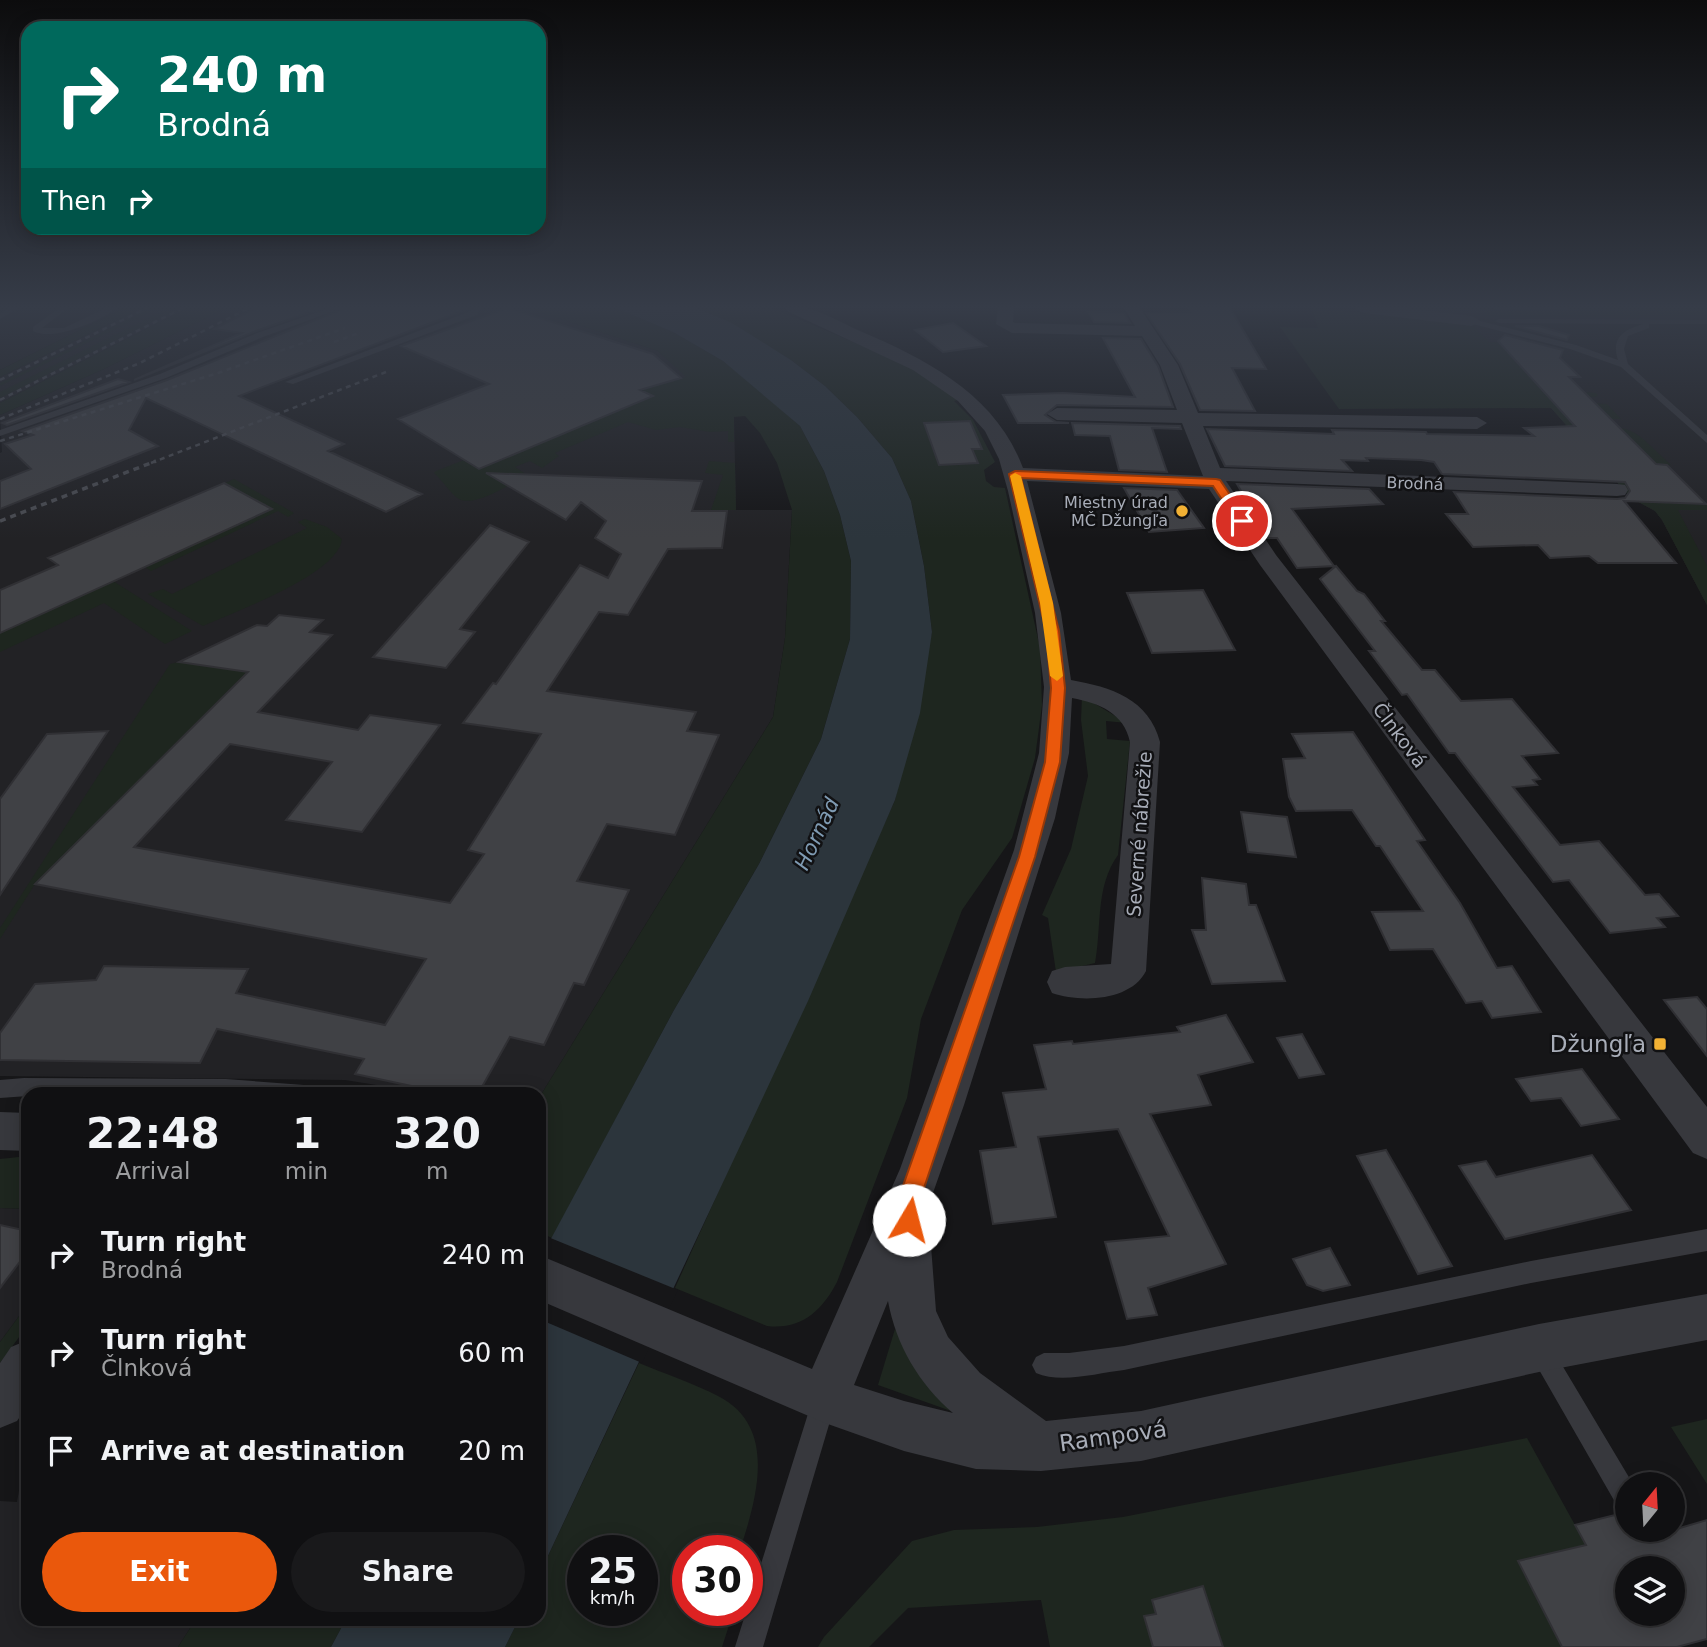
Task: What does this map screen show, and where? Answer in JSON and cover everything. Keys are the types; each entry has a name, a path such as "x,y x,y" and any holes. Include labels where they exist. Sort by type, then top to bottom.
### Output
{"street":[{"path":"825,1399 845,1343 909,1200 1027,857 1046,793 1054,751 1058,688 1048,612 1015,474 998,434 984,416 949,385"},
{"name":"Člnková","path":"1178,385 1215,479 1268,560 1707,1139"},
{"path":"1056,414 1192,418 1210,421 1477,424"},
{"name":"Brodná","path":"1015,474 1617,490"},
{"name":"Severné nábrežie","path":"1058,688 1082,689 1120,706 1139,720 1145,742 1128,971 1116,980 1065,982"},
{"path":"0,1131 21,1132"},
{"path":"909,1200 910,1292 920,1332 935,1358 977,1404 1041,1446"},
{"name":"Rampová","path":"546,1280 825,1399 904,1426 976,1444 1041,1446 1141,1436 1539,1348 1707,1317"},
{"path":"0,1404 21,1374"}],"lane":[{"path":"0,433 138,385"},
{"path":"1646,385 1707,440"},
{"path":"0,1089 21,1087"},
{"path":"1044,1365 1069,1365 1124,1358 1531,1272 1707,1240"},
{"path":"1539,1348 1615,1478"},
{"path":"749,1647 825,1399"}],"shaded area":[{"path":"0,385 36,385 0,403"},
{"path":"14,385 26,385 0,398 0,392"},
{"path":"36,385 68,385 0,415 0,403"},
{"path":"68,385 698,385 734,416 736,510 792,510 785,638 773,717 546,1087 389,1087 345,1080 0,1076 0,415"},
{"path":"753,385 800,426 824,471 840,515 851,561 850,639 821,739 759,864 674,1010 552,1238 546,1235 546,1087 773,717 785,638 792,510 777,463 760,433 745,416 734,417 734,442 728,442 728,431 710,432 680,427 656,430 628,422 555,453 559,456 542,468 530,461 515,467 527,475 472,501 456,497 434,473 651,387"},
{"path":"947,385 965,398 954,401 973,420 995,462 984,470 986,481 994,487 1005,488 1040,648 1042,705 1035,758 1012,838 962,910 921,1019 907,1098 837,1282 825,1302 809,1316 790,1325 767,1326 675,1288 895,800 932,632 924,566 911,501 892,458 857,417 825,386"},
{"path":"1322,385 1538,385 1542,390 1596,393 1596,397 1548,395 1553,401 1607,404 1621,419 1611,419 1601,409 1558,408 1581,433 1612,428 1632,431 1671,465 1619,463 1654,502 1707,505 1707,510 1678,510 1707,566 1707,605 1655,511 1631,498 1551,408 1339,409"},
{"path":"1529,385 1707,385 1707,605 1655,511 1631,498"},
{"path":"709,461 735,463 736,510 711,510 723,475 705,473"},
{"path":"234,479 294,513 288,517 278,511 151,571 145,567 271,509 225,483"},
{"path":"305,519 327,527 342,539 336,552 305,578 260,602 203,626 148,594 163,589 172,594 307,528 298,522"},
{"path":"113,581 192,631 165,644 104,603 0,652 0,633"},
{"path":"179,662 247,672 35,884 0,939 0,928 170,664"},
{"path":"1082,696 1127,723 1106,721 1107,739 1130,741 1118,855 1102,893 1095,963 1056,972 1048,918 1042,915 1071,849 1088,776 1081,720"},
{"path":"21,1157 21,1209 0,1208 0,1159"},
{"path":"0,1208 21,1209 21,1314 0,1342"},
{"path":"21,1314 21,1334 0,1363 0,1342"},
{"path":"895,1329 951,1411 878,1385"},
{"path":"639,1363 708,1391 737,1409 749,1426 756,1445 756,1487 744,1535 672,1535 672,1626 729,1626 722,1647 505,1647 516,1626 546,1626 546,1560"},
{"path":"1707,1419 1707,1484 1671,1427"},
{"path":"1527,1438 1586,1545 1518,1561 1562,1647 1223,1647 1202,1586 1152,1600 1156,1614 1144,1617 1153,1647 1050,1647 1041,1600 908,1608 869,1647 818,1647 824,1637 912,1541 954,1530 1037,1527 1123,1517"},
{"path":"21,1479 21,1626 192,1626 178,1647 0,1647 0,1501 17,1502"},
{"path":"192,1626 342,1626 331,1647 178,1647"}],"water":[{"name":"Hornád","path":"751,385 824,385 857,417 892,458 911,501 924,566 932,632 920,713 895,800 808,1001 546,1560 546,1248 674,1010 759,864 821,739 850,639 851,561 840,515 824,471 800,426"},
{"path":"342,1626 516,1626 505,1647 331,1647"}],"pier":[{"path":"548,1237 678,1290 642,1363 546,1322"}],"building":[{"path":"103,385 121,385 7,425 2,423"},
{"path":"153,385 268,385 239,396 344,444 328,451 422,494 386,512 146,398 129,430 158,446 0,509 0,481 31,469 5,444 33,435 22,431"},
{"path":"487,385 658,385 640,390 653,396 479,469 398,419"},
{"path":"1128,385 1165,385 1173,407 1057,405 1045,415 1056,422 1069,423 1018,423 1003,395 1063,393 1135,397"},
{"path":"1189,385 1241,385 1255,411 1200,410"},
{"path":"1538,385 1577,385 1656,464 1667,465 1706,504 1624,501 1676,563 1598,563 1589,556 1550,558 1538,545 1473,547 1446,514 1468,514 1454,492 1617,499 1625,498 1630,491 1625,482 1442,474 1434,462 1421,460 1342,460 1352,471 1225,466 1207,429 1334,434 1332,430 1534,436 1524,428 1575,426"},
{"path":"970,421 982,449 972,449 978,463 939,465 924,423"},
{"path":"1072,423 1180,426 1181,429 1152,428 1167,472 1119,470 1110,436 1075,435"},
{"path":"486,473 702,481 692,511 727,511 722,548 668,549 628,615 599,612 547,691 696,712 687,731 719,735 675,835 607,824 577,881 629,890 584,985 574,983 544,1045 510,1037 482,1087 416,1087 355,1074 364,1059 217,1029 200,1063 0,1060 0,1033 35,984 96,980 104,966 248,969 236,993 385,1025 426,959 35,884 248,672 179,662 257,625 267,626 279,615 323,620 310,632 332,635 258,712 358,730 370,715 440,725 362,832 286,820 332,762 230,744 134,847 450,903 484,854 468,850 541,734 463,723 493,683 496,684 580,565 608,578 621,554 595,538 606,521 581,502 566,520"},
{"path":"224,483 272,509 0,633 0,590 58,565 48,558"},
{"path":"1237,484 1369,489 1383,504 1292,509 1334,566 1297,568 1277,538 1268,538"},
{"path":"1124,488 1177,490 1204,528 1149,532"},
{"path":"490,525 529,542 460,629 475,632 446,668 373,657"},
{"path":"1336,566 1357,591 1364,594 1385,621 1381,621 1422,670 1435,670 1461,701 1512,699 1558,753 1522,756 1540,779 1533,780 1537,785 1513,787 1560,845 1599,841 1645,895 1659,894 1678,916 1657,918 1665,927 1610,933 1569,880 1553,882 1455,753 1449,753 1407,694 1402,695 1369,651 1375,651 1320,579"},
{"path":"1203,590 1235,650 1152,653 1127,593"},
{"path":"108,731 0,895 0,799 47,734"},
{"path":"1353,732 1425,840 1417,841 1460,903 1497,968 1512,966 1541,1012 1492,1018 1482,1001 1466,1003 1433,949 1390,950 1372,912 1423,911 1380,846 1376,846 1352,810 1296,811 1289,797 1283,759 1305,758 1292,734"},
{"path":"1241,812 1287,817 1296,857 1248,852"},
{"path":"1202,878 1246,884 1249,905 1256,905 1285,981 1212,984 1192,930 1206,930"},
{"path":"1697,997 1707,1009 1707,1056 1664,1000"},
{"path":"1226,1015 1253,1062 1198,1075 1211,1105 1150,1114 1226,1264 1148,1288 1157,1315 1127,1319 1105,1242 1169,1236 1118,1129 1038,1137 1056,1217 993,1224 980,1151 1016,1147 1003,1093 1046,1089 1034,1045 1072,1041 1073,1044 1180,1032 1177,1027"},
{"path":"1302,1034 1324,1074 1299,1078 1277,1038"},
{"path":"1582,1069 1619,1119 1581,1126 1561,1098 1531,1101 1516,1079"},
{"path":"1386,1150 1452,1266 1418,1274 1357,1156"},
{"path":"1592,1155 1631,1210 1505,1239 1459,1166 1486,1161 1496,1177"},
{"path":"0,1225 21,1230 21,1260 0,1288"},
{"path":"1330,1248 1350,1285 1323,1291 1307,1285 1293,1259"},
{"path":"1615,1515 1615,1542 1685,1542 1685,1526 1707,1520 1707,1639 1677,1647 1562,1647 1518,1561 1586,1545 1575,1525"},
{"path":"1203,1586 1223,1647 1153,1647 1144,1616 1156,1614 1152,1600"}],"railway":[{"path":"0,400 30,385"},
{"path":"0,419 85,385"},
{"path":"0,441 180,385"},
{"path":"151,463 353,385"},
{"path":"0,521 156,461"}],"slow traffic":[{"path":"1015,476 1041,577 1052,631 1057,676"}],"place":[{"name":"Miestny úrad MČ Džungľa","path":"1182,511"},
{"name":"Džungľa","path":"1660,1044"}],"route":[{"path":"909,1220 909,1200 1027,857 1053,762 1058,688 1052,631 1015,474 1216,483 1242,521"}]}
